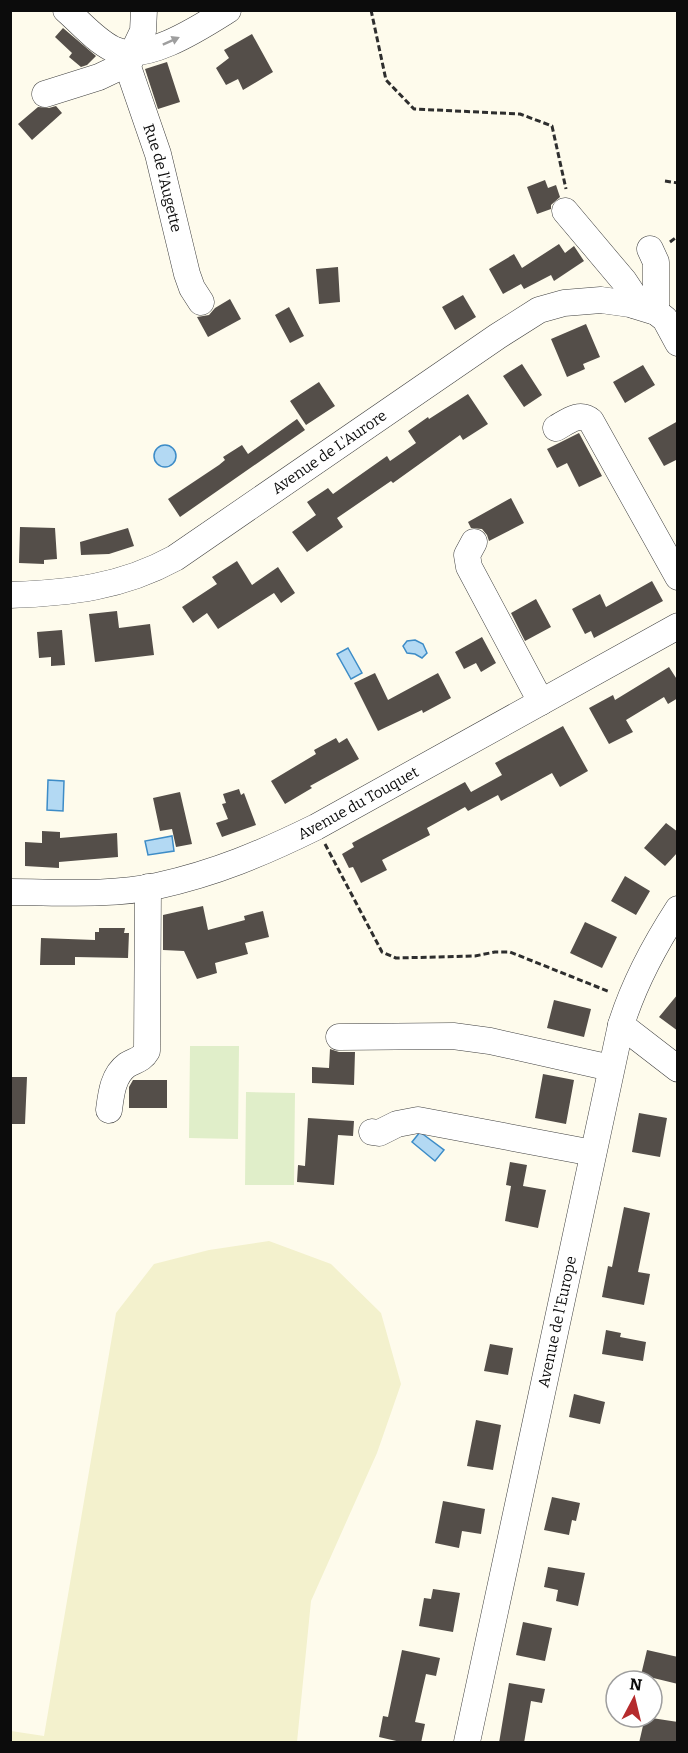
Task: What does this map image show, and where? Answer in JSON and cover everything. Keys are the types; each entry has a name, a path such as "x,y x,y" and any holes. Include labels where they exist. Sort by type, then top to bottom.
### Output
{"street":[{"path":"66,10 103,43 114,50 132,54 172,41 228,10"},
{"path":"45,94 99,77 120,67 132,54 143,31 144,10"},
{"name":"Rue de l'Augette","path":"132,54 128,63 129,71 158,154 187,274 201,302"},
{"path":"567,204 632,293 660,320"},
{"path":"650,249 656,262 660,320"},
{"name":"Avenue de L'Aurore","path":"10,595 40,594 106,586 152,571 175,558 539,310 587,300 614,301 660,320"},
{"path":"556,428 577,417 588,418 678,577"},
{"path":"474,542 467,555 469,567 541,702"},
{"name":"Avenue du Touquet","path":"10,892 73,892 148,887 224,868 268,851 316,827 678,626"},
{"path":"109,1110 114,1081 122,1070 145,1056 147,1051 148,887"},
{"name":"Avenue de l'Europe","path":"467,1743 621,1025 629,999 656,943 678,909"},
{"path":"621,1025 678,1069"},
{"path":"339,1037 453,1036 513,1046 611,1068"},
{"path":"372,1132 379,1133 397,1124 418,1120 593,1153"}],"path":[{"path":"371,10 386,80 414,109 520,114 552,126 567,204"},
{"path":"665,181 678,183"},
{"path":"316,827 382,952 396,958 475,956 510,952 629,999"}],"shaded area":[{"path":"269,1241 331,1264 381,1313 401,1384 377,1453 311,1601 297,1742 11,1742 11,1731 44,1736 116,1313 154,1264 209,1250"}],"green space":[{"path":"190,1046 239,1046 238,1139 189,1138"},
{"path":"246,1092 295,1093 294,1185 245,1185"}],"water":[{"path":"165,445 175,452 176,456 169,466 165,467 155,460 154,456 161,446"},
{"path":"415,640 423,644 427,653 422,658 407,653 403,646 407,641"},
{"path":"348,648 362,673 351,679 337,654"},
{"path":"48,780 64,781 63,811 47,810"},
{"path":"172,836 174,851 148,855 145,841"},
{"path":"420,1132 444,1150 435,1161 412,1142"}],"building":[{"path":"63,28 96,56 87,65 81,67 69,57 72,53 55,37"},
{"path":"252,34 273,72 243,90 238,79 226,85 216,68 229,58 224,50"},
{"path":"167,62 180,102 158,109 145,69"},
{"path":"56,106 62,113 32,140 18,124 38,107"},
{"path":"545,180 548,188 556,185 560,197 551,205 551,209 537,214 527,187"},
{"path":"559,244 565,253 574,246 584,261 554,281 551,275 524,289 521,284 503,294 489,269 514,254 522,268"},
{"path":"338,267 340,302 319,304 316,269"},
{"path":"463,295 476,317 455,330 442,307"},
{"path":"230,299 241,319 208,337 197,317 209,315 215,308"},
{"path":"289,307 304,336 290,343 275,315"},
{"path":"586,324 600,357 583,364 585,369 567,377 551,339"},
{"path":"522,364 542,395 524,407 503,376"},
{"path":"643,365 655,385 625,403 613,382"},
{"path":"319,382 335,406 306,425 290,401"},
{"path":"468,394 488,424 463,440 460,435 393,483 391,481 337,518 343,527 307,552 292,532 316,515 307,502 328,488 333,494 387,456 390,461 416,443 408,431"},
{"path":"297,419 305,430 180,517 168,499 219,465 225,460 223,457 242,445 248,454"},
{"path":"678,421 678,459 664,466 648,438"},
{"path":"579,433 602,476 579,487 567,463 557,468 547,449"},
{"path":"511,498 524,523 489,541 482,529 471,528 468,522"},
{"path":"20,527 55,528 57,559 44,560 44,564 19,563"},
{"path":"128,528 134,546 109,554 81,555 80,542"},
{"path":"237,561 252,585 278,567 295,593 281,603 274,593 218,629 207,613 193,623 182,607 217,584 212,577"},
{"path":"652,581 663,601 594,638 591,631 585,634 572,609 600,594 606,607"},
{"path":"536,599 551,627 525,641 511,613"},
{"path":"117,611 119,628 150,624 154,655 95,662 89,614"},
{"path":"62,630 65,665 51,666 51,657 39,658 37,632"},
{"path":"482,637 496,663 481,672 476,663 464,669 455,652"},
{"path":"669,667 678,681 678,698 668,704 664,697 626,720 633,732 609,744 589,708 613,695 615,700"},
{"path":"375,673 388,700 438,673 451,698 423,713 422,710 378,731 354,683"},
{"path":"563,726 588,771 560,787 552,773 501,801 498,795 468,811 465,807 427,828 430,835 382,860 387,870 361,883 353,867 349,868 342,854 354,847 352,843 465,782 471,792 502,775 495,763"},
{"path":"336,738 339,743 347,738 359,759 310,786 312,788 285,804 271,781 316,754 314,750"},
{"path":"239,789 241,795 244,793 256,825 222,837 216,823 228,819 222,804 226,803 223,794"},
{"path":"180,792 192,844 176,847 172,829 160,831 153,798"},
{"path":"666,823 678,832 678,852 665,866 644,848"},
{"path":"42,831 60,832 60,838 117,833 118,857 59,862 59,868 25,866 25,842 42,843"},
{"path":"625,876 650,891 636,915 611,901"},
{"path":"203,906 208,930 245,920 244,916 263,911 269,937 245,943 248,954 215,963 217,973 197,979 184,951 163,950 163,915"},
{"path":"585,922 617,937 602,968 570,953"},
{"path":"99,928 125,928 124,933 129,933 128,958 75,957 75,965 40,965 41,938 95,940 95,932 99,932"},
{"path":"678,994 678,1031 659,1017"},
{"path":"554,1000 591,1009 584,1037 547,1028"},
{"path":"330,1049 339,1052 355,1052 354,1085 312,1083 312,1067 329,1068"},
{"path":"543,1074 574,1080 566,1124 535,1118"},
{"path":"10,1077 27,1077 25,1124 10,1124"},
{"path":"133,1080 167,1080 167,1108 129,1108 129,1087"},
{"path":"639,1113 667,1118 660,1157 632,1152"},
{"path":"308,1118 354,1121 353,1136 338,1135 334,1185 297,1182 298,1165 305,1166"},
{"path":"510,1162 527,1165 523,1186 546,1190 538,1228 505,1221 511,1186 506,1185"},
{"path":"624,1207 650,1213 638,1272 650,1274 644,1305 602,1297 608,1266 612,1267"},
{"path":"606,1330 621,1333 620,1337 646,1342 643,1361 602,1354"},
{"path":"490,1344 513,1348 508,1375 484,1371"},
{"path":"574,1394 605,1402 600,1424 569,1417"},
{"path":"476,1420 501,1425 493,1470 467,1466"},
{"path":"552,1497 580,1503 576,1521 572,1520 569,1535 544,1530"},
{"path":"443,1501 485,1509 481,1534 462,1531 459,1548 435,1543"},
{"path":"548,1567 585,1573 578,1606 556,1601 558,1590 544,1587"},
{"path":"433,1589 460,1593 453,1632 419,1626 424,1598 431,1599"},
{"path":"523,1622 552,1628 545,1661 516,1655"},
{"path":"402,1650 440,1658 436,1676 426,1674 415,1722 425,1724 421,1743 405,1743 379,1737 383,1716 388,1717"},
{"path":"647,1650 678,1657 678,1684 664,1681 664,1669 642,1669"},
{"path":"509,1683 545,1689 542,1703 531,1701 524,1743 499,1743"},
{"path":"664,1720 678,1722 678,1743 639,1743 642,1729 664,1729"}]}
